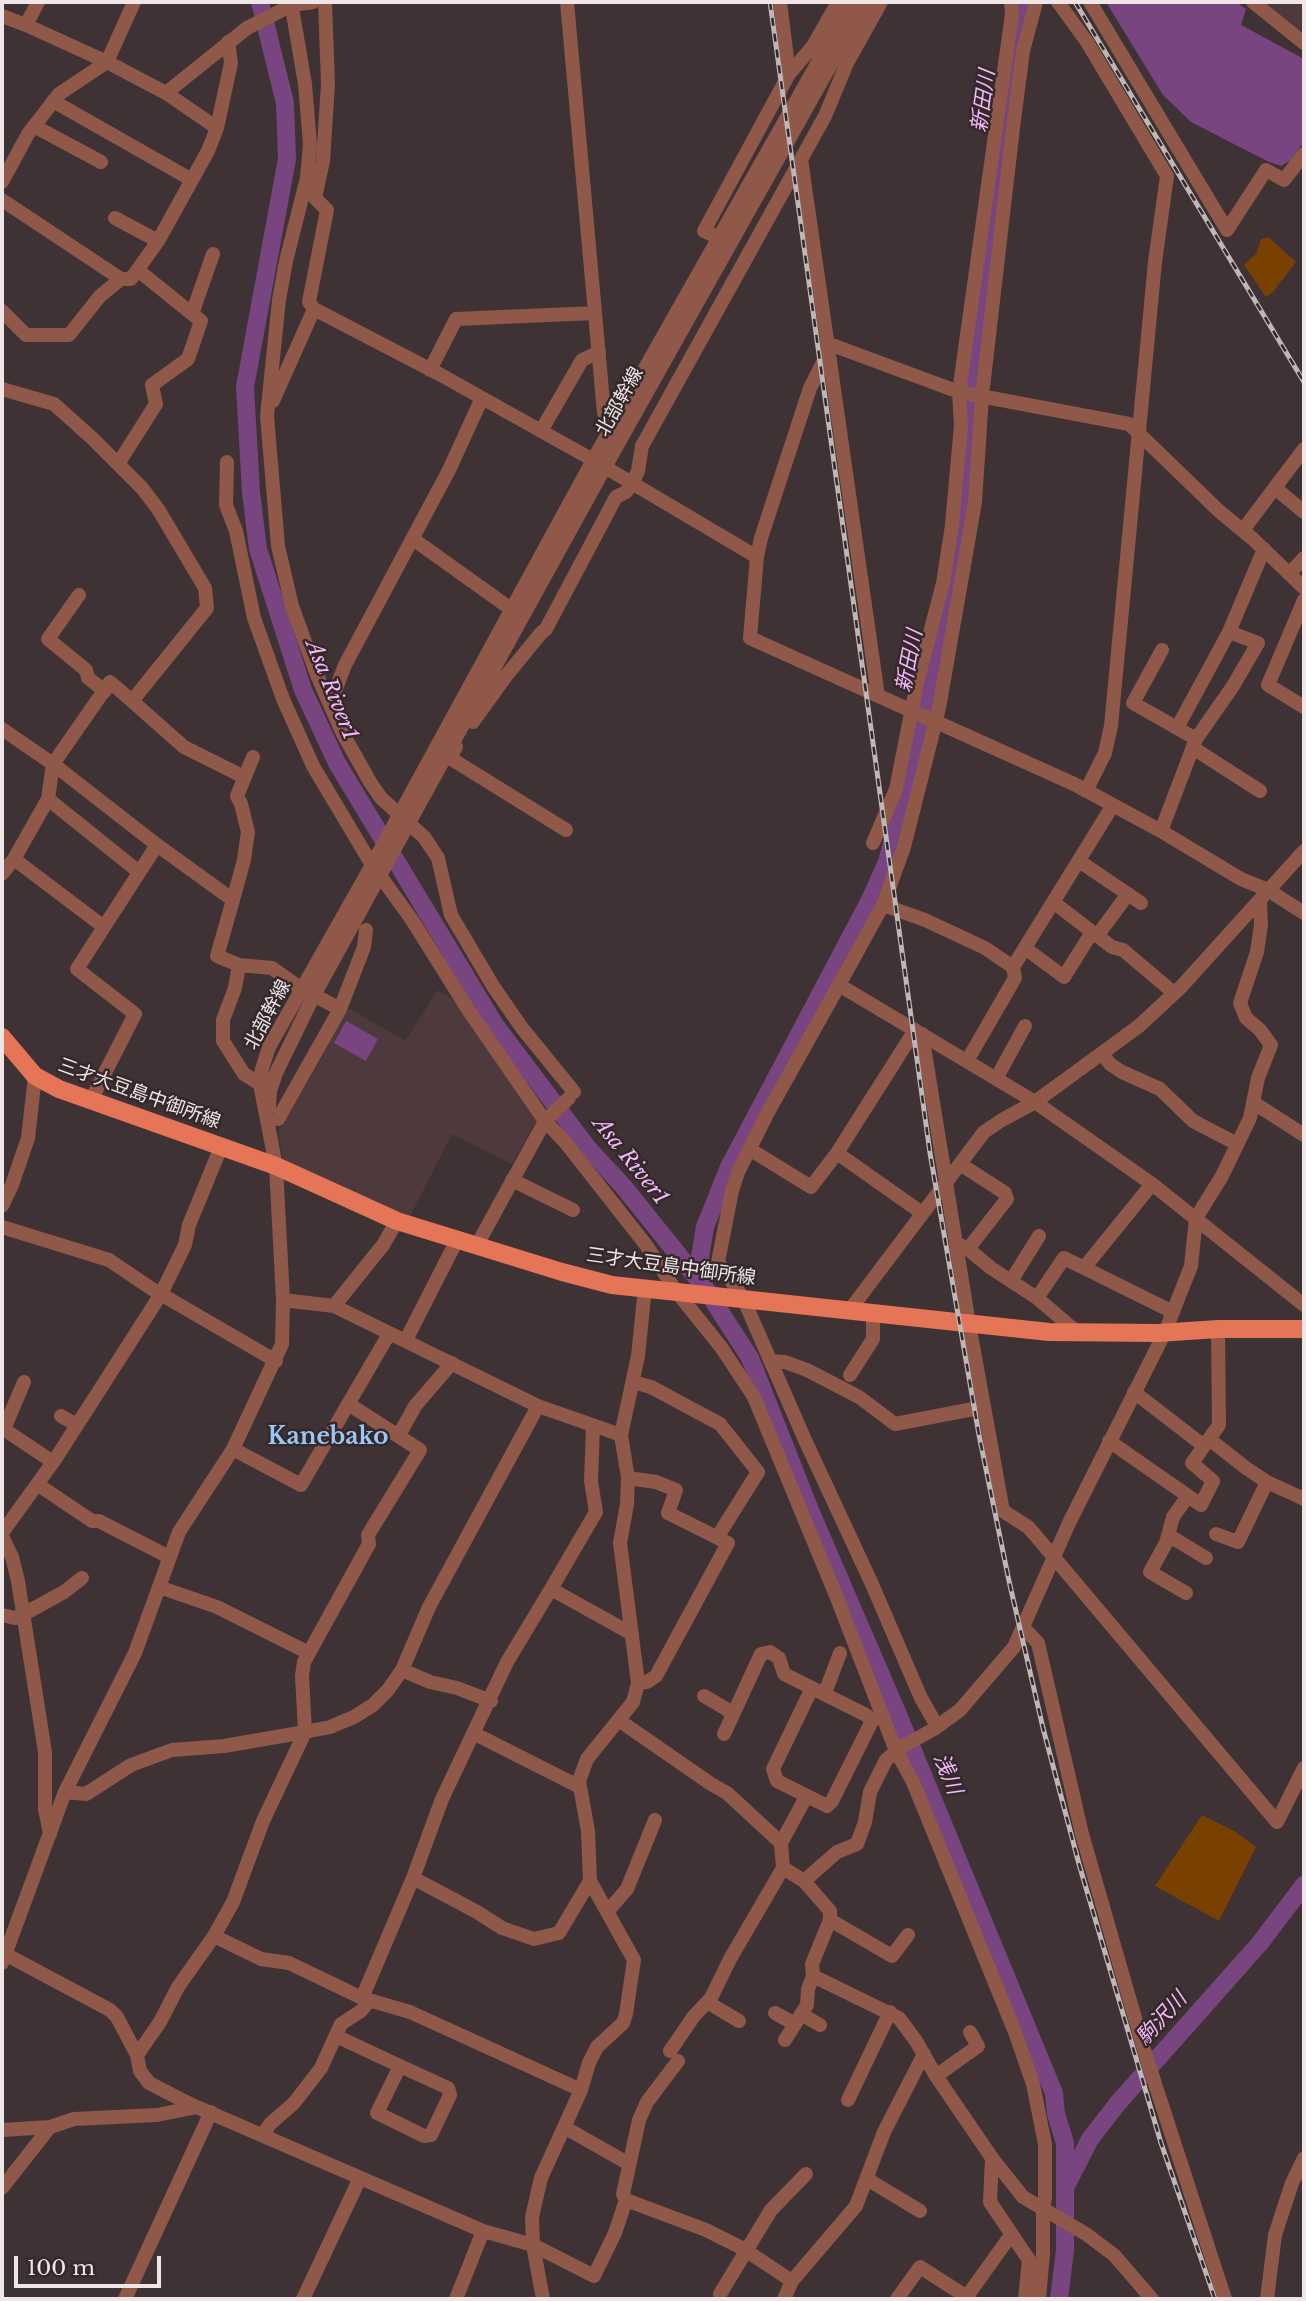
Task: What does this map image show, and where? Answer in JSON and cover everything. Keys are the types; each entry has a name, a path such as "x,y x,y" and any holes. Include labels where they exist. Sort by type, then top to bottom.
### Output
{"main road":[{"name":"三才大豆島中御所線","path":"2,1037 34,1076 59,1089 276,1166 397,1221 436,1235 458,1238 562,1272 612,1285 969,1324 1078,1333 1304,1329"}],"street":[{"path":"26,25 38,2"},
{"path":"4,172 59,94 107,62 134,2"},
{"path":"166,93 247,27 291,3 313,2"},
{"path":"325,2 328,84 316,161 315,198 327,210 309,302 314,310 541,430 757,557"},
{"path":"567,2 604,413"},
{"path":"780,2 789,74"},
{"path":"747,253 704,231 789,74 813,46 838,2"},
{"name":"北部幹線","path":"725,241 852,2"},
{"name":"北部幹線","path":"269,1132 272,1081 309,993 599,464 725,241 866,2"},
{"path":"566,830 450,758 506,676 555,616 616,497 626,492 633,482 638,471 642,446 825,116 847,63 881,2"},
{"path":"935,1728 770,1361 718,1262 738,1172 767,1114 883,905 904,847 923,716 975,502 971,394 1011,2"},
{"path":"873,843 923,716 917,683 945,572 961,425 971,394 1023,51 1036,2"},
{"path":"1058,2 1087,42 1167,176 1155,262 1111,726 1105,753 1086,791"},
{"path":"1090,2 1227,230 1266,170 1284,180 1304,154"},
{"path":"1253,2 1304,43"},
{"path":"291,3 305,84 310,144 316,161 307,178 286,261 272,355 267,414 278,546 292,606 342,732 370,782 401,824 424,837 438,858 451,915 493,986 571,1095 547,1119 477,1245"},
{"path":"2,16 107,62 166,93 217,128"},
{"path":"2,200 121,279 131,279 158,241 217,128 231,63 228,42"},
{"path":"53,101 192,180"},
{"path":"34,126 101,162"},
{"path":"801,159 878,696"},
{"path":"115,218 158,241"},
{"path":"192,314 213,254"},
{"path":"118,464 156,404 152,386 188,359 201,321 139,271"},
{"path":"2,311 26,335 69,335 100,296 121,279"},
{"path":"267,414 314,310"},
{"path":"430,370 456,319 595,313"},
{"path":"1304,588 1129,424 971,394 832,345 810,388 761,538 750,638 1086,791 1161,831 1241,879 1264,896 1304,913"},
{"path":"541,430 582,360 598,352"},
{"path":"2,389 54,404 118,464 142,488 205,588 207,608 132,701"},
{"path":"330,704 350,655 413,539 482,398"},
{"path":"1243,530 1304,449"},
{"path":"227,462 226,505 236,531 254,618 283,699 313,766 469,1012 547,1119 681,1291 754,1397 1010,2019 1033,2084 1045,2144 1043,2253 1039,2299"},
{"path":"1275,488 1304,512"},
{"path":"413,539 541,633"},
{"path":"1177,728 1229,632 1264,549"},
{"path":"1289,574 1304,558"},
{"path":"79,595 48,639 86,670 88,678 105,691"},
{"path":"1304,600 1268,684 1304,707"},
{"path":"1161,831 1195,744 1258,643 1229,632"},
{"path":"1162,650 1133,704 1177,728 1260,791"},
{"path":"2,874 14,859 48,799 53,764 110,682 184,747 244,778"},
{"path":"2,729 53,764 233,900"},
{"path":"253,757 237,796 247,832 244,860 218,956 239,965 272,968 309,993 340,1009"},
{"path":"48,799 139,872"},
{"path":"967,1060 1015,978 1013,967 1113,805"},
{"path":"91,1100 135,1014 77,969 157,845"},
{"path":"849,1311 984,1132 1035,1102 1139,1026 1174,993 1304,851"},
{"path":"14,859 104,927"},
{"path":"1079,860 1141,902"},
{"path":"1025,947 1063,976 1128,894"},
{"path":"804,1881 837,1852 856,1844 865,1822 870,1792 886,1760 960,1710 1014,1647 1109,1441 1165,1332 1191,1266 1196,1218 1222,1176 1250,1118 1258,1078 1271,1045 1246,1018 1240,1003 1257,952 1264,896"},
{"path":"1053,902 1112,947 1123,950 1174,993"},
{"path":"883,905 925,920 985,948 1013,967"},
{"path":"278,1119 340,1009 365,947 366,930"},
{"path":"239,965 223,1020 223,1041 244,1074 260,1084"},
{"path":"839,985 1035,1102 1152,1184 1304,1305"},
{"name":"北部幹線","path":"269,1132 260,1084 262,1069 269,1047 309,993"},
{"path":"996,1079 1025,1026"},
{"path":"751,1150 811,1186 837,1153 918,1032"},
{"path":"918,1032 946,1184 962,1246 969,1324 1003,1511 1028,1527 1277,1822 1304,1768"},
{"path":"2,1052 19,1060"},
{"path":"1102,1054 1122,1072 1160,1089 1193,1121 1237,1144"},
{"path":"2,1206 28,1138 34,1076"},
{"path":"1254,1103 1304,1135"},
{"path":"269,1132 276,1166 283,1300 282,1344 233,1449 179,1532 135,1653 65,1792 3,1959 110,2010 117,2017 137,2054 139,2071 149,2083 483,2231 533,2245 594,2276 615,2233 626,2200"},
{"path":"50,1835 46,1809 45,1752 18,1581 2,1534 53,1462 160,1294 186,1245 189,1225 221,1147"},
{"path":"837,1153 922,1213"},
{"path":"960,1164 1005,1193 1007,1199 962,1246"},
{"path":"512,1180 555,1206 573,1210"},
{"path":"1084,1268 1152,1184"},
{"path":"334,1306 383,1245 397,1221"},
{"path":"2,1227 109,1259 160,1294 276,1361"},
{"path":"1011,1281 1039,1236"},
{"path":"406,1340 458,1238"},
{"path":"962,1246 1037,1298 1078,1333"},
{"path":"1037,1298 1064,1258 1173,1312"},
{"path":"543,2299 533,2245 532,2217 541,2178 581,2090 589,2063 597,2048 623,2023 634,1960 590,1881 588,1831 579,1780 587,1759 633,1702 638,1683 620,1543 627,1504 628,1478 621,1436 634,1382 645,1289"},
{"path":"283,1300 334,1306 538,1406 621,1436"},
{"path":"850,1375 873,1339 873,1314"},
{"path":"1109,1441 1201,1505 1213,1481 1192,1463 1219,1424 1218,1329"},
{"path":"233,1449 301,1485 389,1334"},
{"path":"770,1361 785,1362 807,1370 859,1397 895,1424 984,1407"},
{"path":"399,1435 415,1406 452,1363"},
{"path":"24,1382 3,1428 53,1462"},
{"path":"634,1382 651,1387 720,1424 758,1472 718,1536"},
{"path":"1134,1392 1267,1482 1304,1499"},
{"path":"137,2054 160,2022 178,1987 214,1936 233,1902 263,1821 305,1732 302,1676 304,1662 369,1544 368,1535 420,1450 350,1405"},
{"path":"65,1792 86,1794 131,1765 172,1750 223,1746 330,1727 373,1705 402,1670 429,1607 538,1406"},
{"path":"61,1416 77,1425"},
{"path":"263,2135 270,2124 294,2103 321,2068 341,2024 361,2011 442,1799 508,1662 596,1513 591,1481 593,1426"},
{"path":"628,1478 656,1482 676,1490 668,1513 728,1543 656,1676 647,1682 638,1683"},
{"path":"1216,1534 1238,1542 1267,1482"},
{"path":"37,1484 92,1521 99,1521 170,1557"},
{"path":"1186,1593 1150,1572 1168,1535 1173,1517 1188,1496"},
{"path":"1168,1535 1206,1558"},
{"path":"2,1615 15,1618 22,1615 64,1592 82,1578"},
{"path":"159,1587 217,1607 309,1653"},
{"path":"551,1589 632,1634"},
{"path":"1023,1627 1038,1643 1076,1812 1145,2053 1225,2299"},
{"path":"724,1734 761,1654 769,1652 779,1658 784,1674 818,1691 872,1721 827,1806 777,1781 773,1769 818,1691 840,1653"},
{"path":"402,1670 430,1682 457,1688 491,1701"},
{"path":"704,1696 733,1713"},
{"path":"620,1721 727,1793 781,1843"},
{"path":"475,1734 580,1787"},
{"path":"792,2281 746,2250 706,2230 626,2200 623,2194 639,2120 647,2102 694,2016 707,2002 783,1868 781,1843 806,1797"},
{"path":"607,1912 627,1889 655,1820"},
{"path":"783,1868 804,1881 830,1911 830,1920 812,1964 813,1976 808,1989 807,2005 785,2040"},
{"path":"412,1878 502,1928 534,1939 559,1933 590,1881"},
{"path":"830,1920 892,1956 908,1936"},
{"path":"214,1936 261,1959 289,1963 366,1999 410,2012 581,2090"},
{"path":"813,1976 899,2018 992,2158 1023,2197 1086,2234 1114,2255 1152,2299"},
{"path":"707,2002 739,2021"},
{"path":"848,2100 890,2012"},
{"path":"775,2013 820,2025"},
{"path":"936,2076 978,2046 970,2032"},
{"path":"336,2036 448,2088 450,2095 431,2135 424,2136 377,2113 400,2066"},
{"path":"784,2299 792,2281 856,2206 884,2132 925,2054"},
{"path":"2,2130 50,2127 74,2119 157,2115 205,2109"},
{"path":"125,2299 205,2109"},
{"path":"2,2188 50,2127"},
{"path":"564,2127 629,2164"},
{"path":"992,2158 990,2202 1029,2260 1025,2299"},
{"path":"1267,2299 1275,2235 1292,2183 1304,2158"},
{"path":"719,2293 772,2210 806,2174"},
{"path":"303,2299 360,2178"},
{"path":"866,2179 920,2211"},
{"path":"456,2299 483,2231"},
{"path":"897,2299 919,2267 967,2299 1011,2235"}],"shaded area":[{"path":"1106,2 1236,2 1246,9 1241,25 1304,59 1304,142 1291,160 1281,166 1269,162 1191,122 1163,95"},
{"path":"1263,2 1304,2 1304,34"},
{"path":"1268,237 1296,262 1266,297 1244,265 1256,254 1261,239"},
{"path":"438,990 458,1003 537,1119 512,1164 452,1134 409,1218 286,1164 288,1161 283,1159 278,1132 346,1010 350,1009 405,1041"},
{"path":"346,1021 378,1039 366,1061 334,1043"},
{"path":"1202,1815 1236,1832 1256,1847 1219,1921 1155,1886"}],"waterway":[{"name":"Asa River1","path":"260,2 285,103 287,159 245,387 251,492 258,549 303,690 337,763 495,1025 587,1147 623,1186 705,1288 750,1358 810,1510 897,1712 1054,2093 1056,2114 1065,2143 1065,2250 1059,2299"},
{"name":"新田川","path":"704,1285 700,1257 705,1227 729,1167 870,900 887,862 908,786 926,708 957,544 965,487 968,404 1009,83 1019,15 1026,2"},
{"name":"駒沢川","path":"1066,2186 1090,2139 1118,2103 1260,1943 1304,1885"}],"railway":[{"path":"770,2 930,1153 979,1435 1043,1728 1079,1864 1161,2143 1215,2299"},
{"path":"1075,2 1304,382"}],"district":[{"name":"Kanebako","path":"328,1438"}],"water label":[{"name":"浅川","path":"947,1774"}]}
